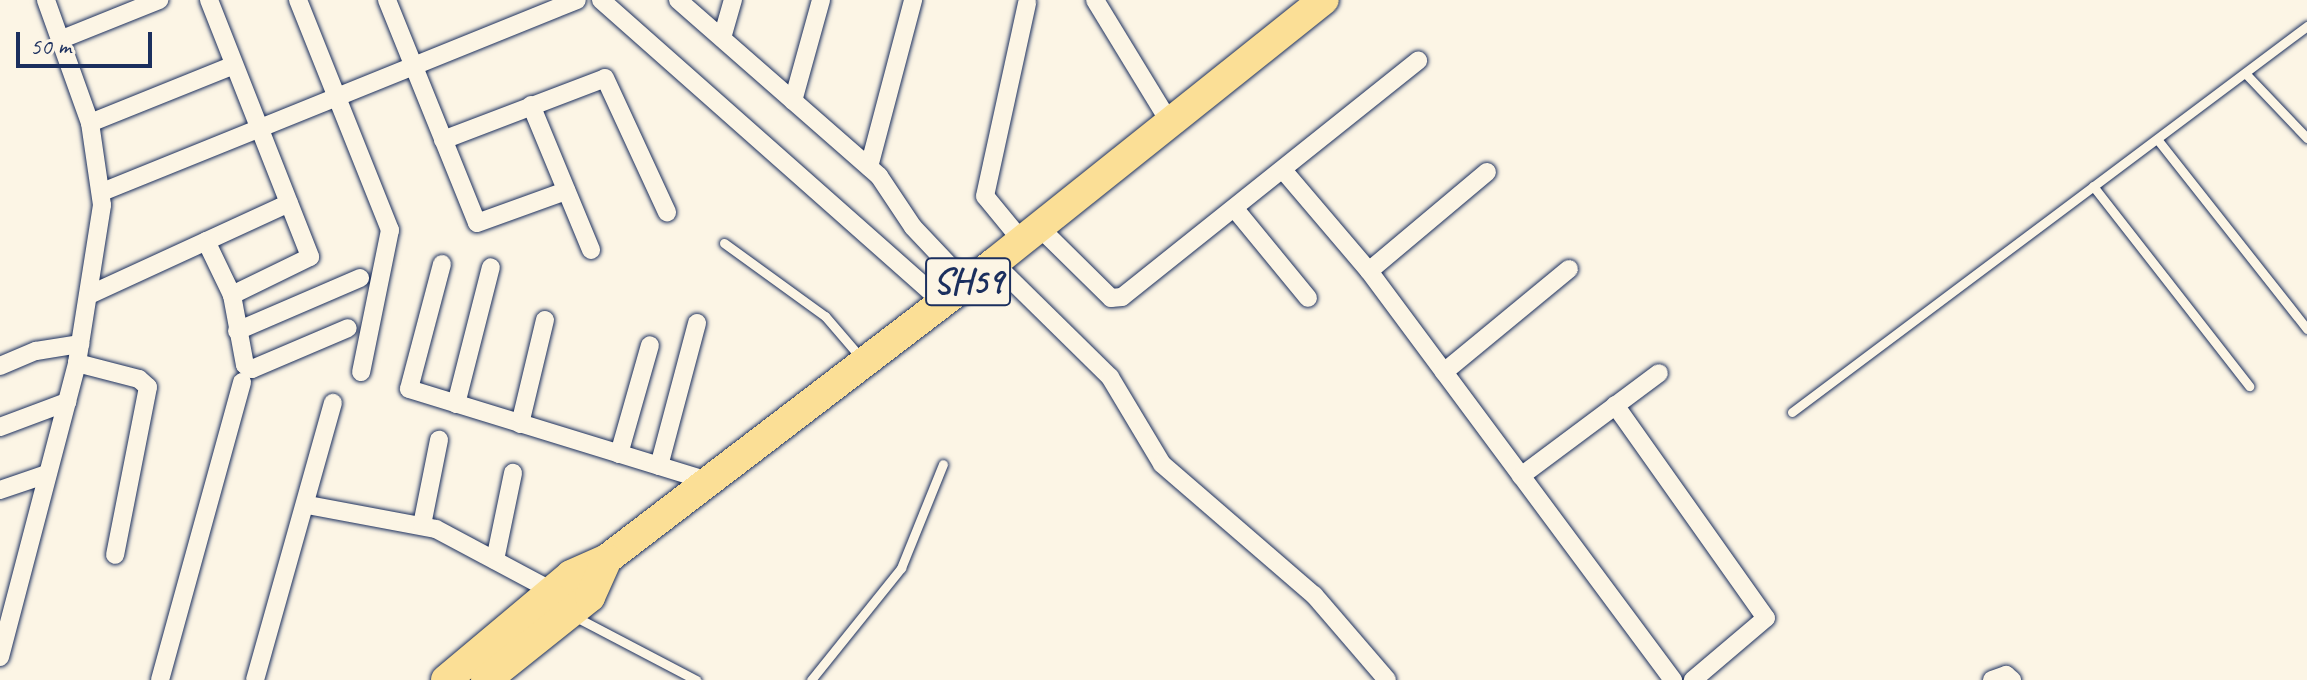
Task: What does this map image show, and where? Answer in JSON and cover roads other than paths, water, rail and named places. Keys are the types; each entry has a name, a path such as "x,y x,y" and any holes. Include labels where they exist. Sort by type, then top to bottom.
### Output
{"main road":[{"name":"SH59","path":"446,680 560,602 590,597 607,559 705,480 994,263 1324,0"},
{"name":"SH59","path":"486,680 560,602"}],"street":[{"path":"0,657 77,363 102,192 90,123 46,0"},
{"path":"62,39 159,0"},
{"path":"209,0 258,132 310,257 306,263 232,295"},
{"path":"298,0 390,230 361,372"},
{"path":"387,0 417,67 477,223 566,191"},
{"path":"102,192 258,132 577,0"},
{"path":"601,0 942,302"},
{"path":"678,0 869,167 913,227 966,283"},
{"path":"722,38 733,0"},
{"path":"793,101 821,0"},
{"path":"869,167 913,0"},
{"path":"1095,0 1170,123"},
{"path":"1027,3 985,196 1111,298 1122,297 1418,61"},
{"path":"90,123 234,65"},
{"path":"443,140 605,78 667,212"},
{"path":"531,105 591,250"},
{"path":"1283,170 1369,271 1673,680"},
{"path":"1369,271 1487,172"},
{"path":"89,295 289,203"},
{"path":"1235,209 1308,298"},
{"path":"206,241 232,295 245,365 252,369 348,328"},
{"path":"994,263 1110,377 1162,464 1314,595 1387,680"},
{"path":"442,264 409,389 705,480"},
{"path":"456,404 491,267"},
{"path":"1444,372 1569,269"},
{"path":"237,331 360,278"},
{"path":"520,424 545,320"},
{"path":"659,466 697,323"},
{"path":"0,366 36,351 80,344"},
{"path":"619,454 650,345"},
{"path":"77,363 139,379 148,387 115,555"},
{"path":"1521,476 1659,373"},
{"path":"160,680 242,382"},
{"path":"0,427 67,402"},
{"path":"255,680 308,505 333,403"},
{"path":"1615,405 1766,618 1693,680"},
{"path":"422,525 439,440"},
{"path":"495,560 513,473"},
{"path":"0,490 47,474"},
{"path":"308,505 422,525 495,560 560,602"},
{"path":"1992,680 1999,675 2012,680"}],"lane":[{"path":"1792,412 2307,26"},
{"path":"2245,73 2307,138"},
{"path":"2157,139 2307,329"},
{"path":"2093,186 2249,386"},
{"path":"724,243 825,316 864,361"},
{"path":"811,680 901,568 943,464"},
{"path":"560,602 696,680"}]}
